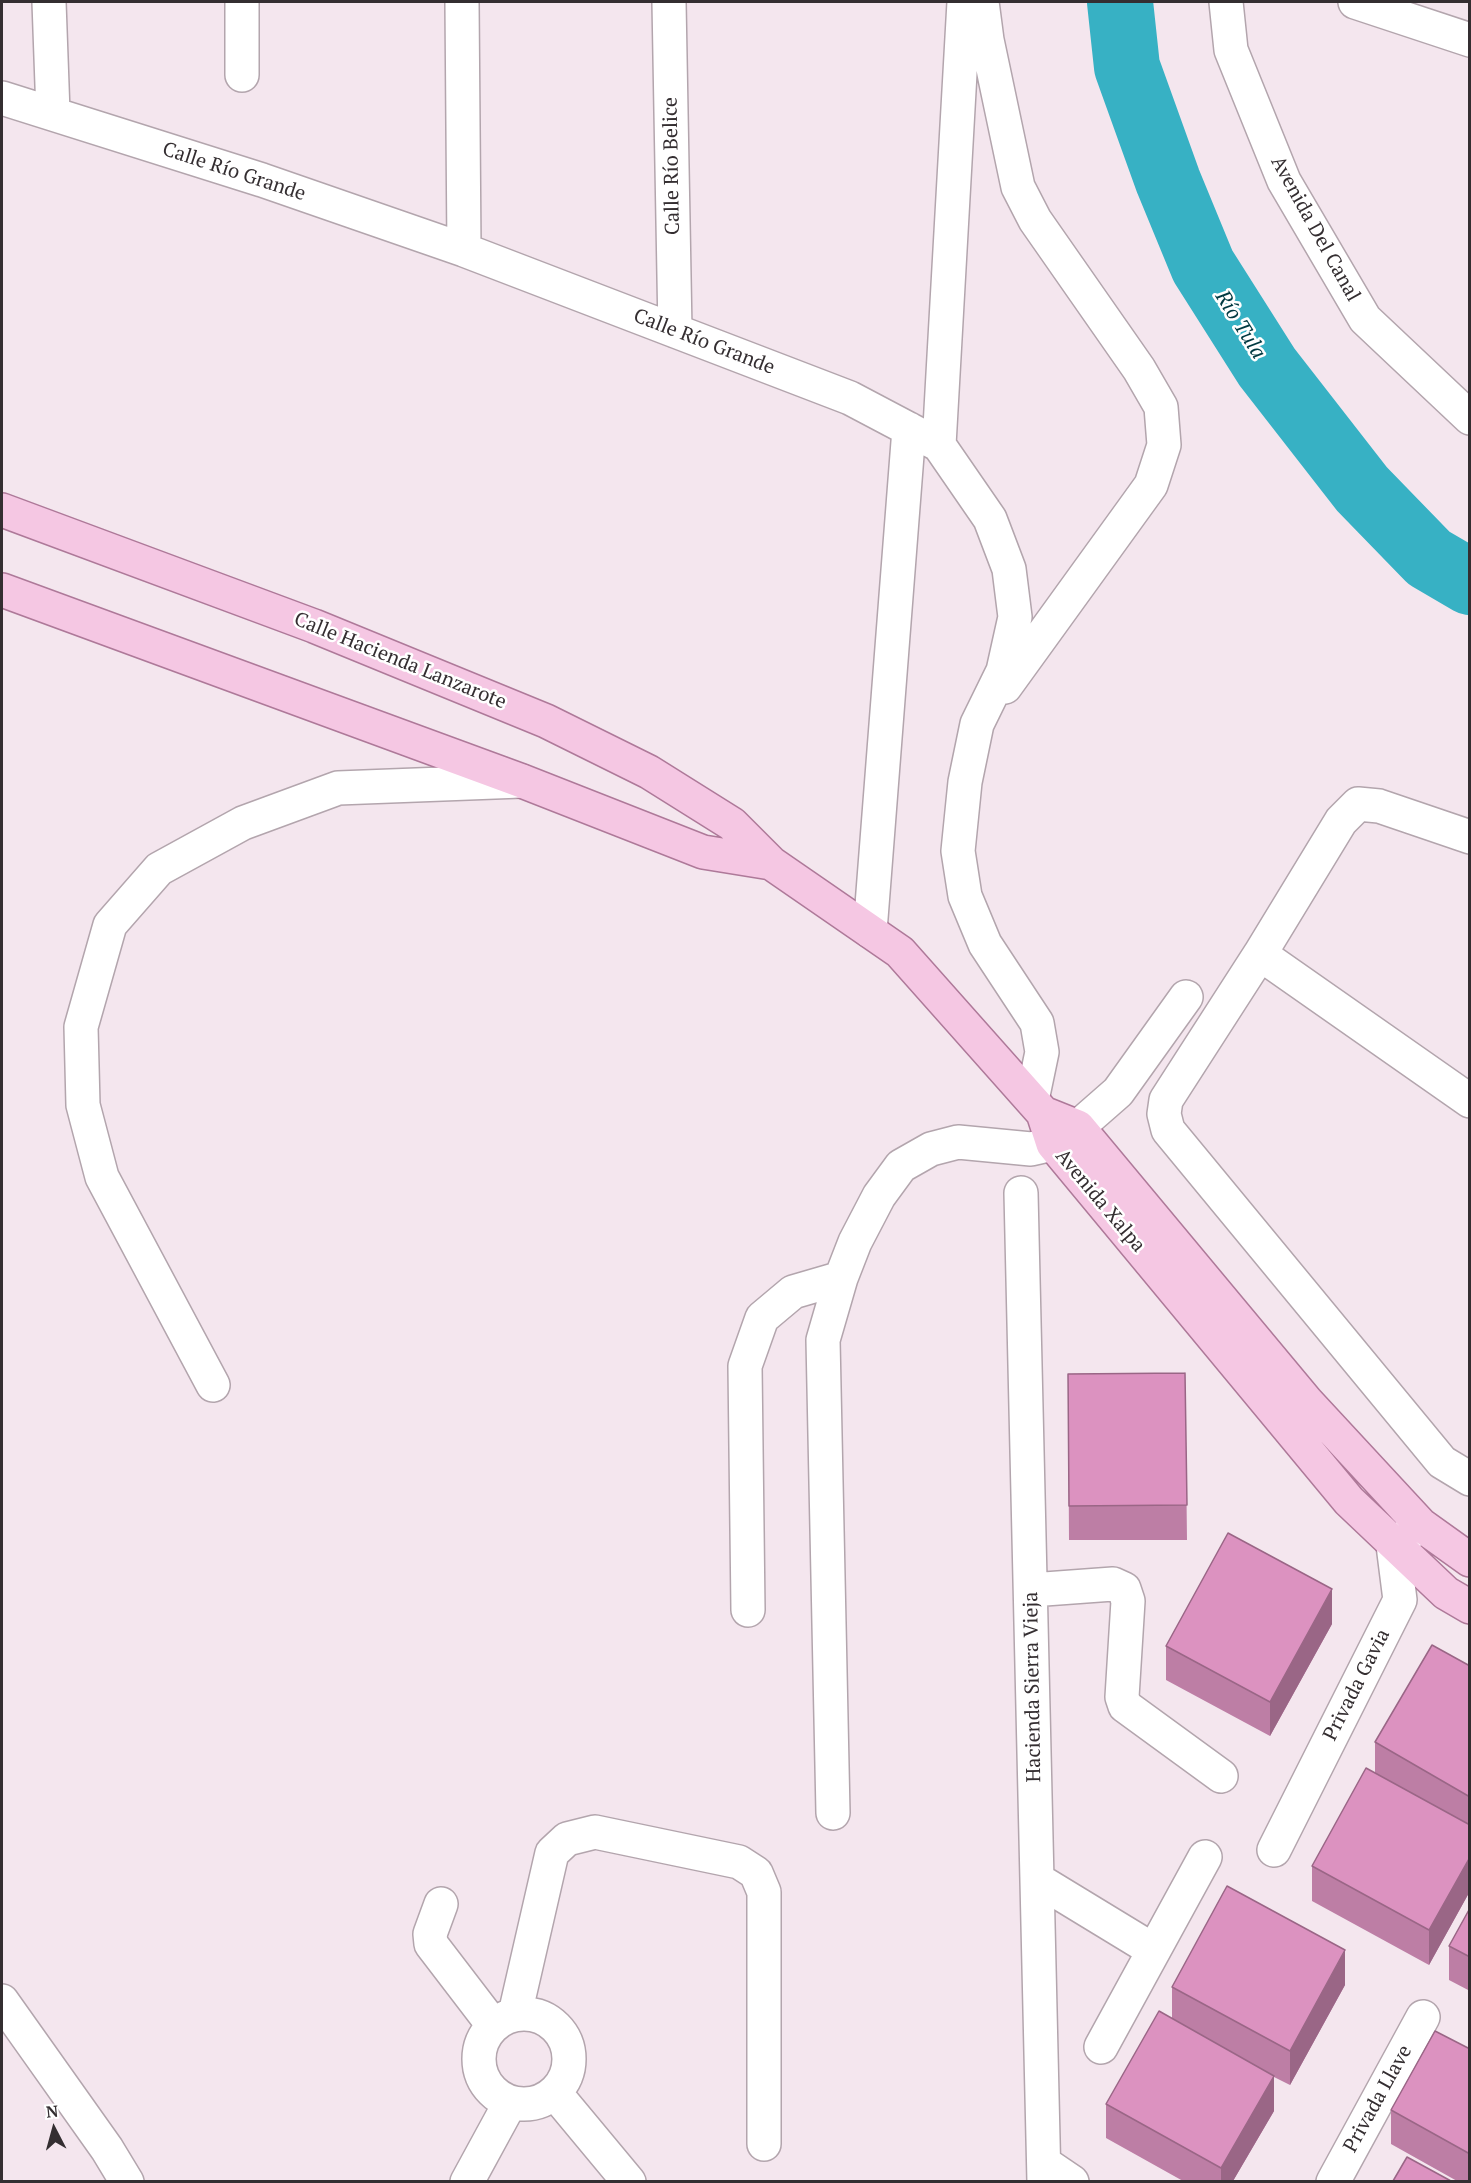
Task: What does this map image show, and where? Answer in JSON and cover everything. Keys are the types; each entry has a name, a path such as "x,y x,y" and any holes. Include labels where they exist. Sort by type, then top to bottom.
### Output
{"main road":[{"name":"Calle Hacienda Lanzarote","path":"2,510 314,626 546,721 649,772 732,824 771,863 900,952 1038,1106"},
{"name":"Calle Hacienda Lanzarote","path":"2,590 522,781 704,852 771,863"},
{"name":"Avenida Xalpa","path":"1038,1106 1421,1525 1470,1560"},
{"name":"Avenida Xalpa","path":"1066,1135 1349,1501 1446,1593 1470,1607"}],"street":[{"path":"49,2 53,113"},
{"path":"242,2 242,75"},
{"path":"462,2 464,250"},
{"name":"Calle Río Belice","path":"669,2 675,331"},
{"path":"964,2 939,445 990,519 1009,569 1015,617 1003,671 977,724 965,782 958,851 965,896 985,944 1038,1023 1042,1052 1038,1106"},
{"path":"977,724 1151,485 1164,445 1161,407 1139,369 1035,220 1018,187 989,51 982,2"},
{"name":"Avenida Del Canal","path":"1226,2 1231,51 1284,181 1365,319 1470,418"},
{"path":"1355,2 1470,40"},
{"name":"Calle Río Grande","path":"2,98 262,180 464,250 850,398 939,445"},
{"path":"870,931 909,429"},
{"path":"213,1385 102,1177 83,1105 81,1027 110,925 159,869 243,823 338,788 522,781"},
{"path":"1470,837 1379,806 1358,804 1341,821 1260,954 1166,1100 1164,1114 1168,1130 1442,1461 1470,1479"},
{"path":"1260,954 1470,1101"},
{"path":"833,1813 824,1340 841,1278 855,1242 879,1196 901,1166 930,1149 958,1142 1031,1149 1066,1135 1118,1092 1186,997"},
{"name":"Hacienda Sierra Vieja","path":"1021,1193 1044,2172"},
{"path":"748,1610 745,1366 762,1318 793,1292 841,1278"},
{"path":"1394,1545 1421,1525"},
{"name":"Privada Gavia","path":"1274,1850 1400,1600 1394,1545"},
{"path":"1031,1590 1113,1584 1124,1590 1128,1601 1122,1697 1125,1706 1221,1776"},
{"path":"504,2019 538,2015 558,2028 570,2049 568,2072 555,2093 534,2103 510,2103 490,2090 479,2069 480,2045 504,2019 552,1853 567,1839 595,1832 739,1862 756,1873 764,1892 764,2145"},
{"path":"1101,2047 1205,1857"},
{"path":"1038,1880 1154,1950"},
{"path":"441,1904 430,1934 431,1944 504,2019"},
{"path":"2,2001 107,2149 127,2181"},
{"name":"Privada Llave","path":"1333,2181 1424,2017"},
{"path":"555,2093 628,2181"},
{"path":"467,2181 510,2103"},
{"path":"1044,2172 1072,2181"}],"building":[{"path":"1185,1373 1187,1505 1069,1506 1068,1374"},
{"path":"1228,1533 1332,1589 1270,1702 1166,1646"},
{"path":"1432,1645 1470,1666 1470,1797 1375,1742"},
{"path":"1366,1768 1470,1825 1470,1857 1429,1930 1312,1866"},
{"path":"1227,1886 1345,1950 1290,2051 1172,1987"},
{"path":"1470,1908 1470,1957 1449,1946"},
{"path":"1159,2011 1274,2076 1221,2168 1106,2104"},
{"path":"1435,2031 1470,2049 1470,2154 1391,2110"},
{"path":"1407,2157 1451,2181 1393,2181"}],"waterway":[{"name":"Río Tula","path":"1120,2 1127,67 1168,181 1203,266 1267,367 1362,489 1429,558 1470,582"}]}
